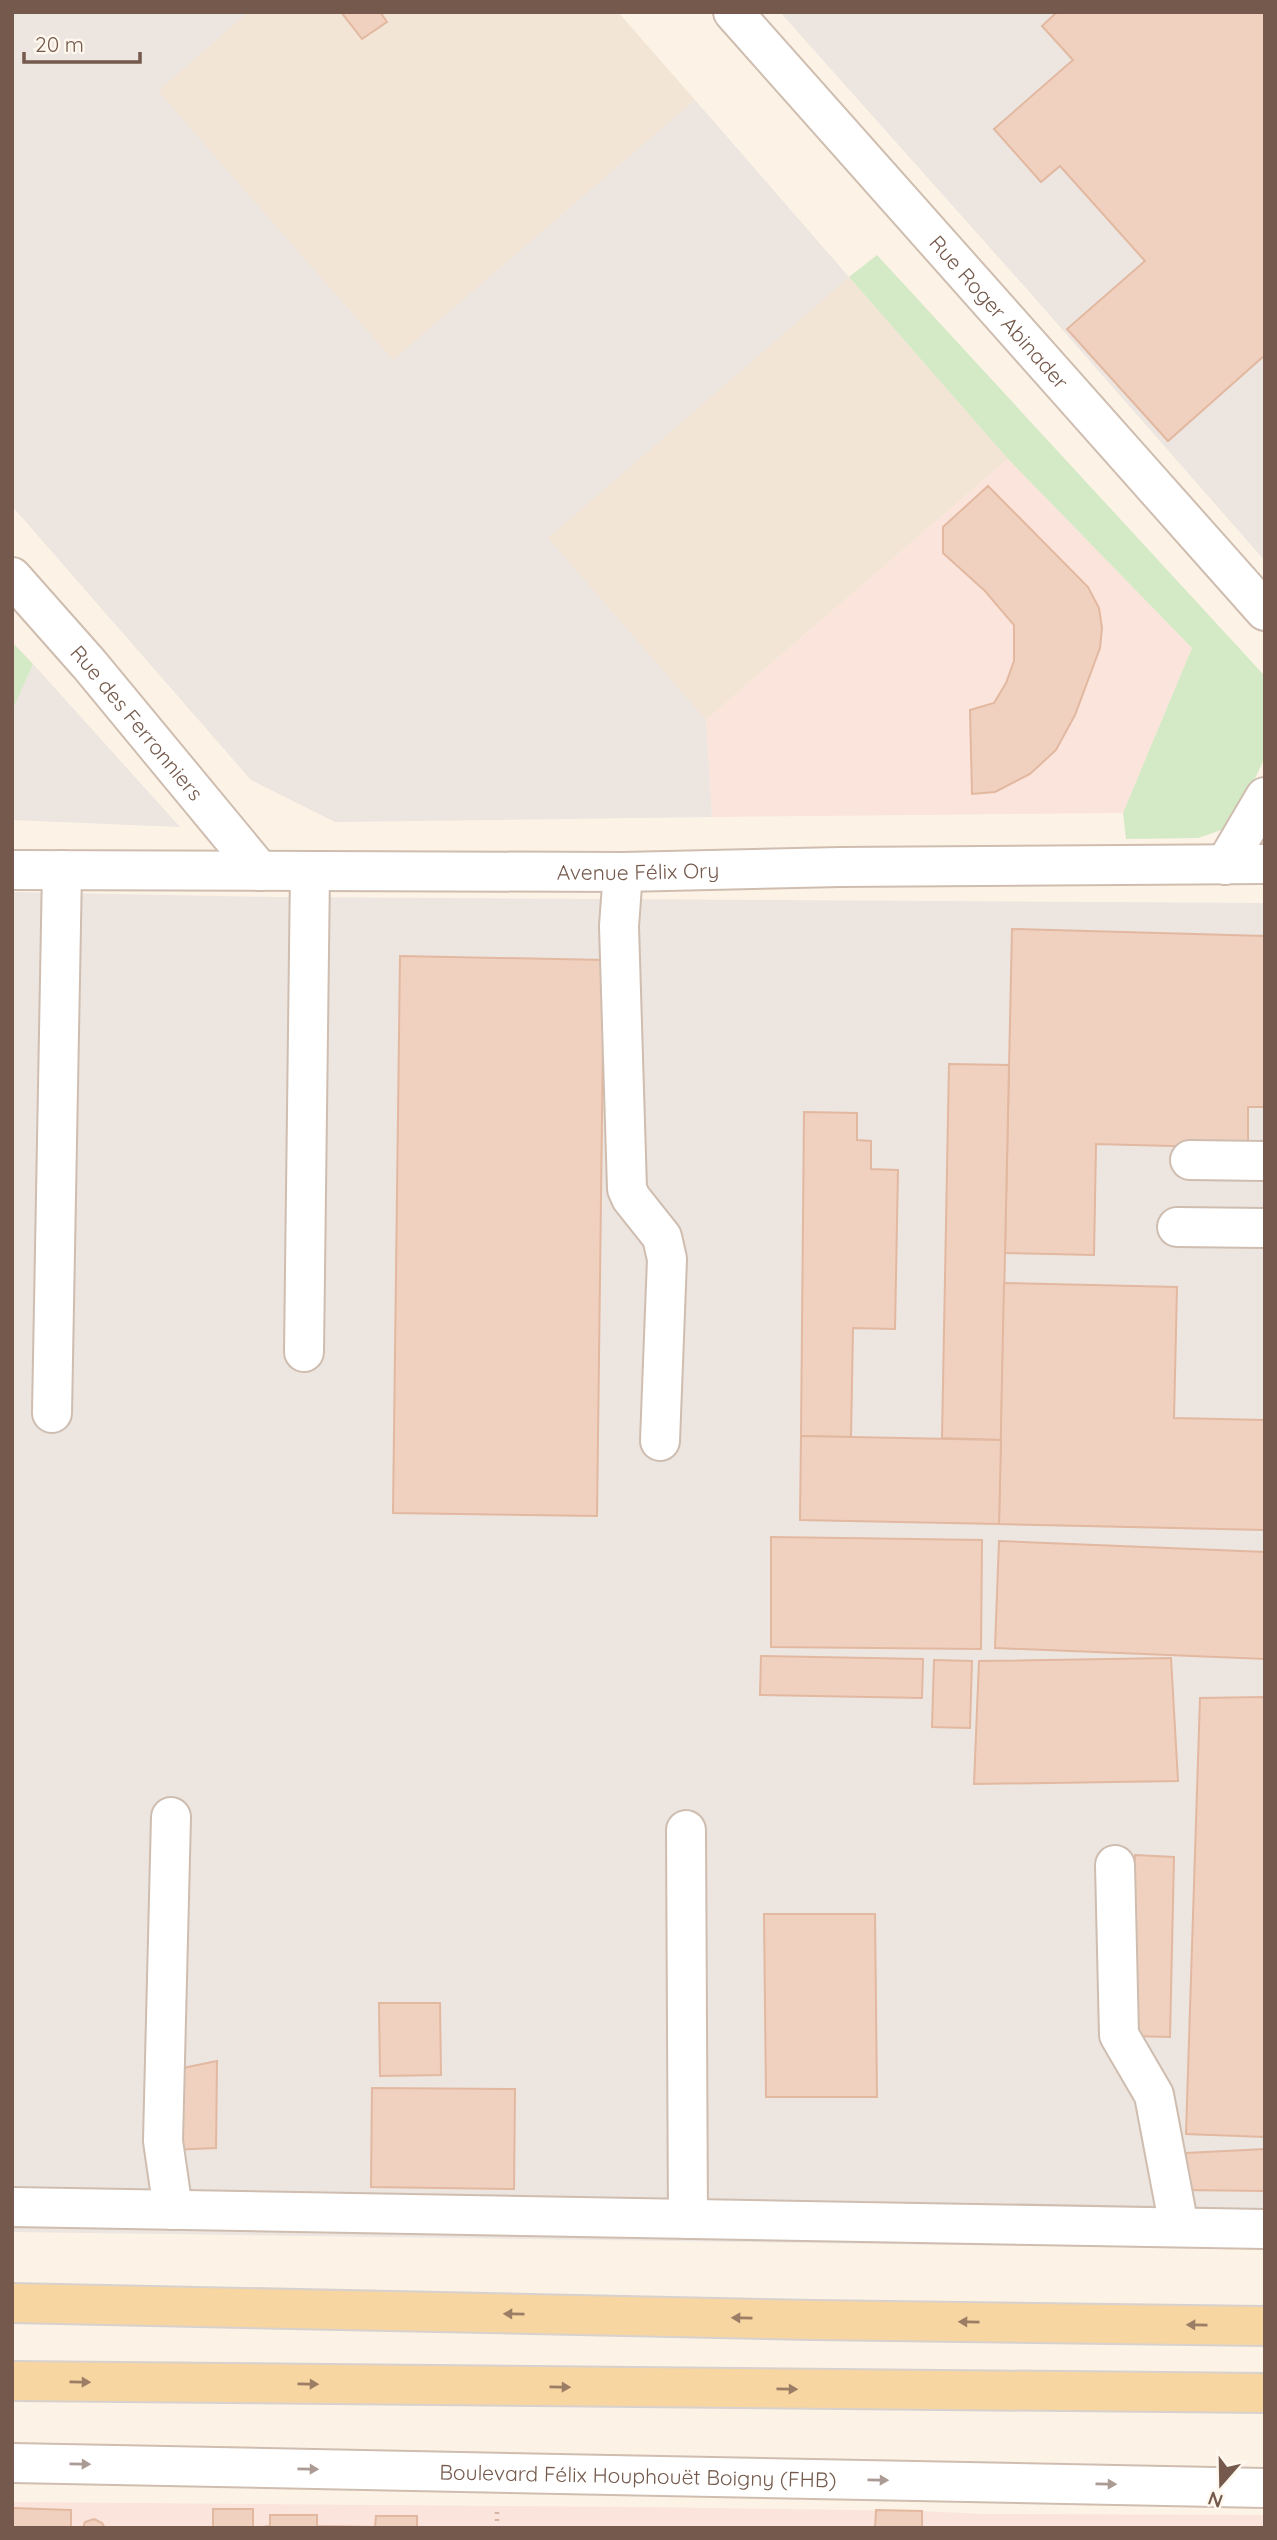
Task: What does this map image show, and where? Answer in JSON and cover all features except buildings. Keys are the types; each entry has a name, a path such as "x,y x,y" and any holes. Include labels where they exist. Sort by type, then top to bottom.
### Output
{"main road":[{"path":"12,2303 801,2320 1265,2326"},
{"path":"12,2381 1265,2393"}],"street":[{"name":"Rue Roger Abinader","path":"733,12 1265,611"},
{"name":"Rue des Ferronniers","path":"12,577 89,664 260,871"},
{"path":"1225,865 1265,797"},
{"name":"Avenue Félix Ory","path":"12,870 623,872 852,866 1265,864"},
{"path":"52,1413 62,870"},
{"path":"304,1352 310,871"},
{"path":"623,872 619,926 627,1189 662,1237 667,1259 660,1441"},
{"path":"1190,1160 1265,1161"},
{"path":"1177,1227 1265,1228"},
{"path":"171,1817 163,2141 173,2210"},
{"path":"686,1830 688,2219"},
{"path":"1115,1865 1119,2035 1154,2095 1179,2227"},
{"path":"12,2207 1265,2229"},
{"name":"Boulevard Félix Houphouët Boigny (FHB)","path":"12,2463 1265,2488"}],"shaded area":[{"path":"12,12 248,12 158,91 393,360 695,100 849,277 548,538 706,720 712,817 335,822 251,780 12,506"},
{"path":"248,12 618,12 695,100 393,360 158,91"},
{"path":"780,12 1265,12 1265,561 1025,287"},
{"path":"849,277 1008,459 706,720 548,538"},
{"path":"1008,459 1192,648 1123,813 712,817 706,720"},
{"path":"33,664 180,827 12,820 12,711"},
{"path":"12,892 275,897 1265,903 1265,2249 12,2232"},
{"path":"12,2502 1265,2515 1265,2528 12,2528"}],"green space":[{"path":"877,255 1263,674 1265,757 1233,826 1198,838 1126,839 1123,813 1192,648 1008,459 849,277"},
{"path":"12,642 33,664 12,711"}]}
